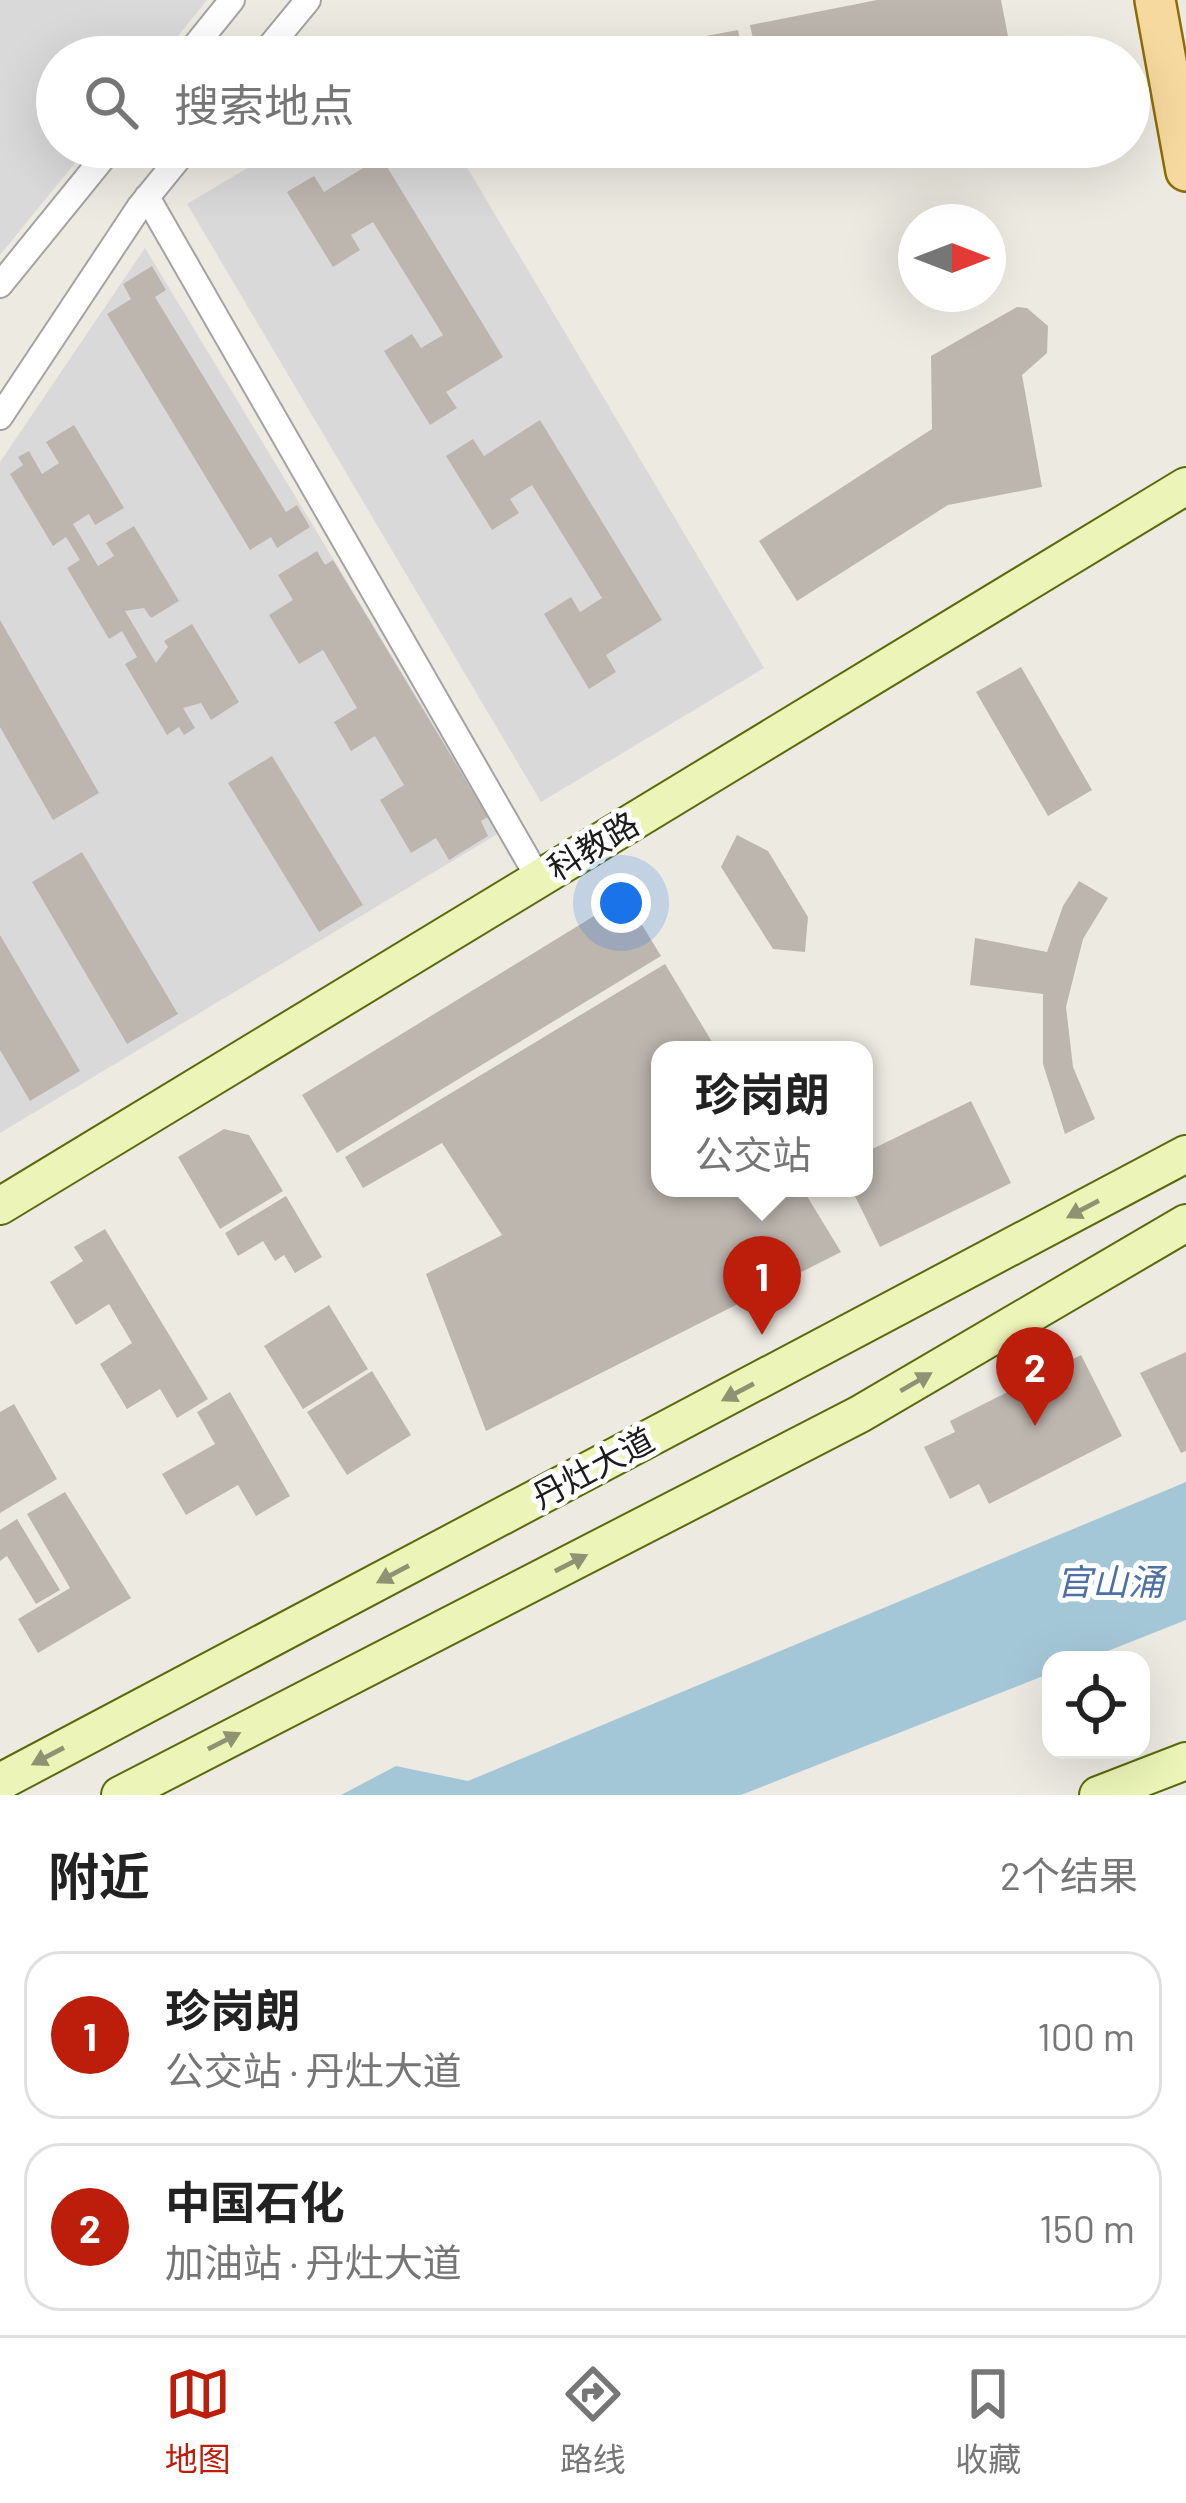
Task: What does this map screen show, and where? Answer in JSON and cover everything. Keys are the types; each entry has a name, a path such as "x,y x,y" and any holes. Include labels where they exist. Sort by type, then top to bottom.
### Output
{"main road":[{"path":"1155,0 1186,171"},
{"name":"科教路","path":"0,1206 1186,486"},
{"name":"丹灶大道","path":"0,1782 1186,1154"},
{"path":"120,1795 860,1414 1186,1223"},
{"path":"1098,1795 1186,1761"}],"street":[{"path":"203,36 232,0"},
{"path":"278,36 308,0"},
{"path":"0,285 95,168"},
{"path":"0,417 171,168"},
{"path":"147,197 539,878"}],"shaded area":[{"path":"0,0 207,0 178,36 36,36 36,168 71,168 0,255"},
{"path":"248,168 467,168 764,668 541,802 187,204"},
{"path":"145,248 499,833 0,1133 0,462"}],"water":[{"name":"官山涌","path":"1186,1482 1186,1620 1108,1651 1042,1651 1042,1677 741,1795 341,1795 396,1766 468,1781"}],"building":[{"path":"877,0 1001,0 1008,36 752,36 750,25"},
{"path":"738,30 739,36 706,36"},
{"path":"363,168 388,168 503,357 446,392 457,408 430,425 384,351 412,334 421,348 443,335 373,222 351,235 360,250 333,267 287,192 314,176 324,192"},
{"path":"152,266 166,290 155,297 286,512 297,505 310,527 277,548 271,537 250,550 107,314 131,299 123,284"},
{"path":"1017,307 1027,308 1048,326 1047,353 1022,375 1042,487 948,505 797,601 759,541 932,429 931,356"},
{"path":"540,420 662,620 606,655 616,672 589,689 544,614 571,597 580,612 602,598 532,485 510,499 519,513 492,530 446,456 473,439 484,456"},
{"path":"74,425 124,508 95,525 89,514 73,524 98,566 114,556 106,543 134,526 179,601 151,618 144,608 125,611 156,663 168,647 164,641 192,624 239,702 211,720 201,703 183,708 195,728 184,735 179,727 167,735 125,664 137,657 122,631 109,639 67,568 80,560 66,537 53,546 10,474 23,465 18,457 29,451 42,474 59,463 46,442"},
{"path":"317,551 325,565 333,560 488,817 481,821 488,836 449,860 436,838 411,853 380,800 404,785 375,736 351,751 334,722 357,708 323,650 299,664 269,615 293,600 278,575"},
{"path":"0,620 99,793 53,820 0,727"},
{"path":"1021,667 1092,790 1048,816 976,692"},
{"path":"272,756 363,905 319,932 228,783"},
{"path":"737,835 768,851 808,917 805,952 773,949 721,867"},
{"path":"82,852 178,1014 127,1044 32,882"},
{"path":"1079,881 1108,898 1083,939 1066,1007 1073,1067 1095,1119 1065,1134 1043,1064 1043,994 970,985 975,938 1047,952 1063,906"},
{"path":"625,897 661,956 337,1153 302,1095"},
{"path":"0,935 80,1071 30,1101 0,1050"},
{"path":"665,964 712,1041 651,1041 651,1197 807,1197 841,1252 486,1431 426,1274 502,1235 442,1143 363,1188 345,1157"},
{"path":"971,1101 1011,1183 880,1247 855,1197 873,1197 873,1149"},
{"path":"224,1129 249,1135 283,1191 220,1229 178,1157"},
{"path":"286,1196 322,1257 295,1273 284,1255 275,1261 263,1241 238,1256 225,1233"},
{"path":"105,1229 208,1399 177,1418 160,1389 127,1409 100,1364 132,1343 109,1304 76,1325 50,1282 83,1261 74,1247"},
{"path":"329,1305 368,1369 303,1409 264,1346"},
{"path":"1186,1352 1186,1451 1181,1453 1140,1373"},
{"path":"1081,1355 1122,1436 989,1504 979,1484 950,1499 924,1447 955,1432 950,1421"},
{"path":"372,1371 411,1435 347,1475 307,1412"},
{"path":"230,1392 290,1496 256,1516 238,1485 186,1515 162,1474 215,1444 197,1412"},
{"path":"14,1404 57,1479 0,1513 0,1412"},
{"path":"65,1492 131,1598 38,1653 18,1619 70,1588 27,1514"},
{"path":"17,1519 60,1590 36,1604 7,1556 0,1561 0,1530"}],"place":[{"name":"珍岗朗","path":"762,1335"},
{"name":"中国石化","path":"1035,1426"}]}
